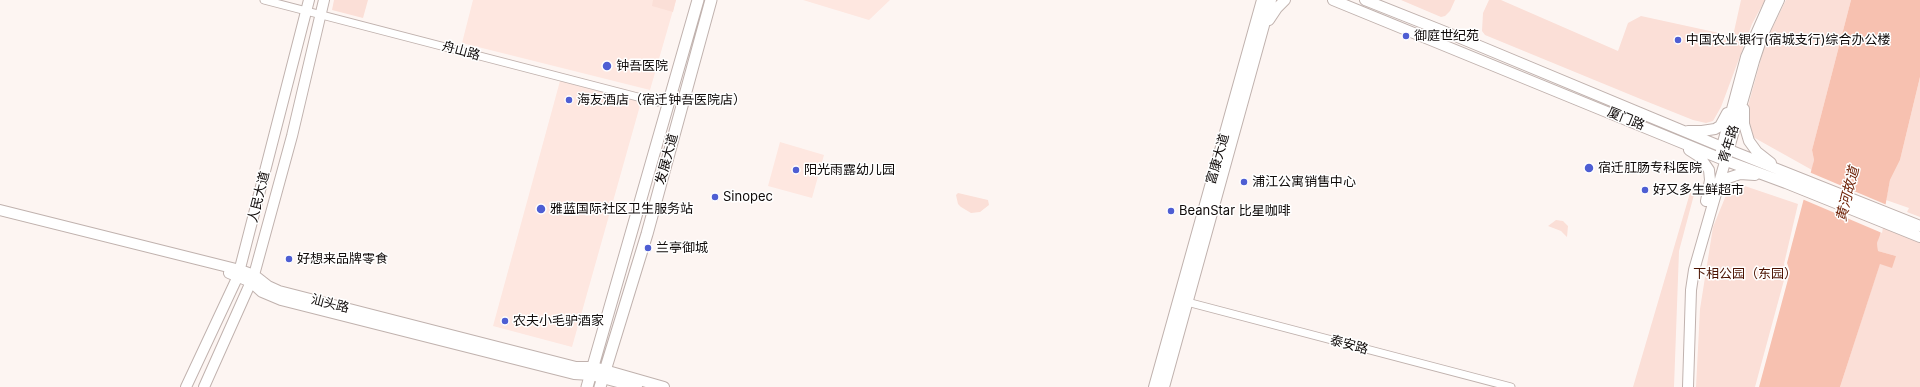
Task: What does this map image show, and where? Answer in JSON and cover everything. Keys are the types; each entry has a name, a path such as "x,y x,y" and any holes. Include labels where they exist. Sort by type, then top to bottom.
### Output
{"main road":[{"name":"发展大道","path":"587,387 593,371 698,0"},
{"name":"发展大道","path":"603,379 647,234 712,0"}],"street":[{"name":"舟山路","path":"264,0 657,102"},
{"name":"人民大道","path":"186,387 239,273 309,0"},
{"name":"人民大道","path":"204,387 253,279 292,136 324,0"},
{"path":"1254,0 1258,33"},
{"name":"富康大道","path":"1164,387 1258,33 1262,0"},
{"name":"富康大道","path":"1154,387 1258,33 1271,0"},
{"path":"1258,33 1285,0"},
{"name":"厦门路","path":"1333,0 1673,133 1725,149 1788,178 1901,224 1920,237"},
{"name":"厦门路","path":"1365,0 1453,35 1673,133 1722,159 1767,176 1788,178"},
{"name":"青年路","path":"1681,387 1686,288 1691,256 1703,223 1725,149 1756,32 1771,0"},
{"name":"青年路","path":"1745,75 1779,0"},
{"path":"1673,133 1710,131 1720,126 1726,118 1745,75"},
{"path":"1745,75 1743,116 1747,137 1758,152 1788,178"},
{"path":"1673,133 1700,157 1710,170 1703,223"},
{"path":"1703,223 1725,179 1740,174 1767,176"},
{"name":"汕头路","path":"0,210 239,273 279,291 593,371 603,379 637,387"},
{"name":"汕头路","path":"0,216 239,273"},
{"name":"青年路","path":"1688,387 1692,280 1703,223"},
{"name":"厦门路","path":"1901,224 1920,226"},
{"name":"泰安路","path":"1187,302 1511,387"},
{"name":"汕头路","path":"603,379 664,387"}],"shaded area":[{"name":"钟吾医院","path":"473,0 676,0 650,90 462,43"},
{"path":"803,0 890,0 869,20"},
{"path":"560,81 641,102 572,347 493,326"},
{"name":"阳光雨露幼儿园","path":"780,142 824,155 812,198 768,186"}],"green space":[{"path":"334,0 368,0 363,18 332,10"},
{"path":"653,0 676,0 673,12 652,6"},
{"path":"1401,0 1455,0 1450,11 1445,16 1441,17"},
{"path":"1489,0 1501,0 1618,51 1628,23 1641,16 1733,36 1741,0 1765,0 1752,24 1721,107 1713,121 1706,123 1693,120 1485,35 1482,31 1483,13"},
{"path":"1786,0 1851,0 1812,150 1814,160 1812,170 1753,137 1746,113 1766,41"},
{"path":"1920,77 1920,217 1907,212 1909,208 1886,200 1890,180 1900,160"},
{"name":"下相公园（东园）","path":"1736,183 1798,204 1784,264 1787,269 1755,387 1696,387 1700,309 1713,227 1729,188"},
{"path":"1695,191 1679,251 1674,387 1633,387 1690,193"},
{"path":"958,193 988,200 989,205 980,212 971,213 958,204 956,195"},
{"path":"1556,220 1563,221 1568,226 1567,237 1561,231 1548,226"},
{"path":"1881,227 1920,242 1920,387 1840,387 1880,263 1896,256 1878,251 1877,243"}],"water":[{"name":"黄河故道","path":"1851,0 1920,0 1920,77 1900,160 1890,180 1880,235 1877,243 1878,251 1896,256 1892,268 1880,264 1840,387 1759,387 1790,272 1787,263 1814,160 1812,150"}],"pier":[{"path":"1809,172 1887,205 1882,233 1802,199"}],"place":[{"name":"御庭世纪苑","path":"1406,36"},
{"name":"中国农业银行(宿城支行)综合办公楼","path":"1678,40"},
{"name":"钟吾医院","path":"607,66"},
{"name":"海友酒店（宿迁钟吾医院店）","path":"569,100"},
{"name":"宿迁肛肠专科医院","path":"1589,168"},
{"name":"阳光雨露幼儿园","path":"796,170"},
{"name":"浦江公寓销售中心","path":"1244,182"},
{"name":"好又多生鲜超市","path":"1645,190"},
{"name":"Sinopec","path":"715,197"},
{"name":"雅蓝国际社区卫生服务站","path":"541,209"},
{"name":"BeanStar 比星咖啡","path":"1171,211"},
{"name":"兰亭御城","path":"648,248"},
{"name":"好想来品牌零食","path":"289,259"},
{"name":"农夫小毛驴酒家","path":"505,321"}]}
